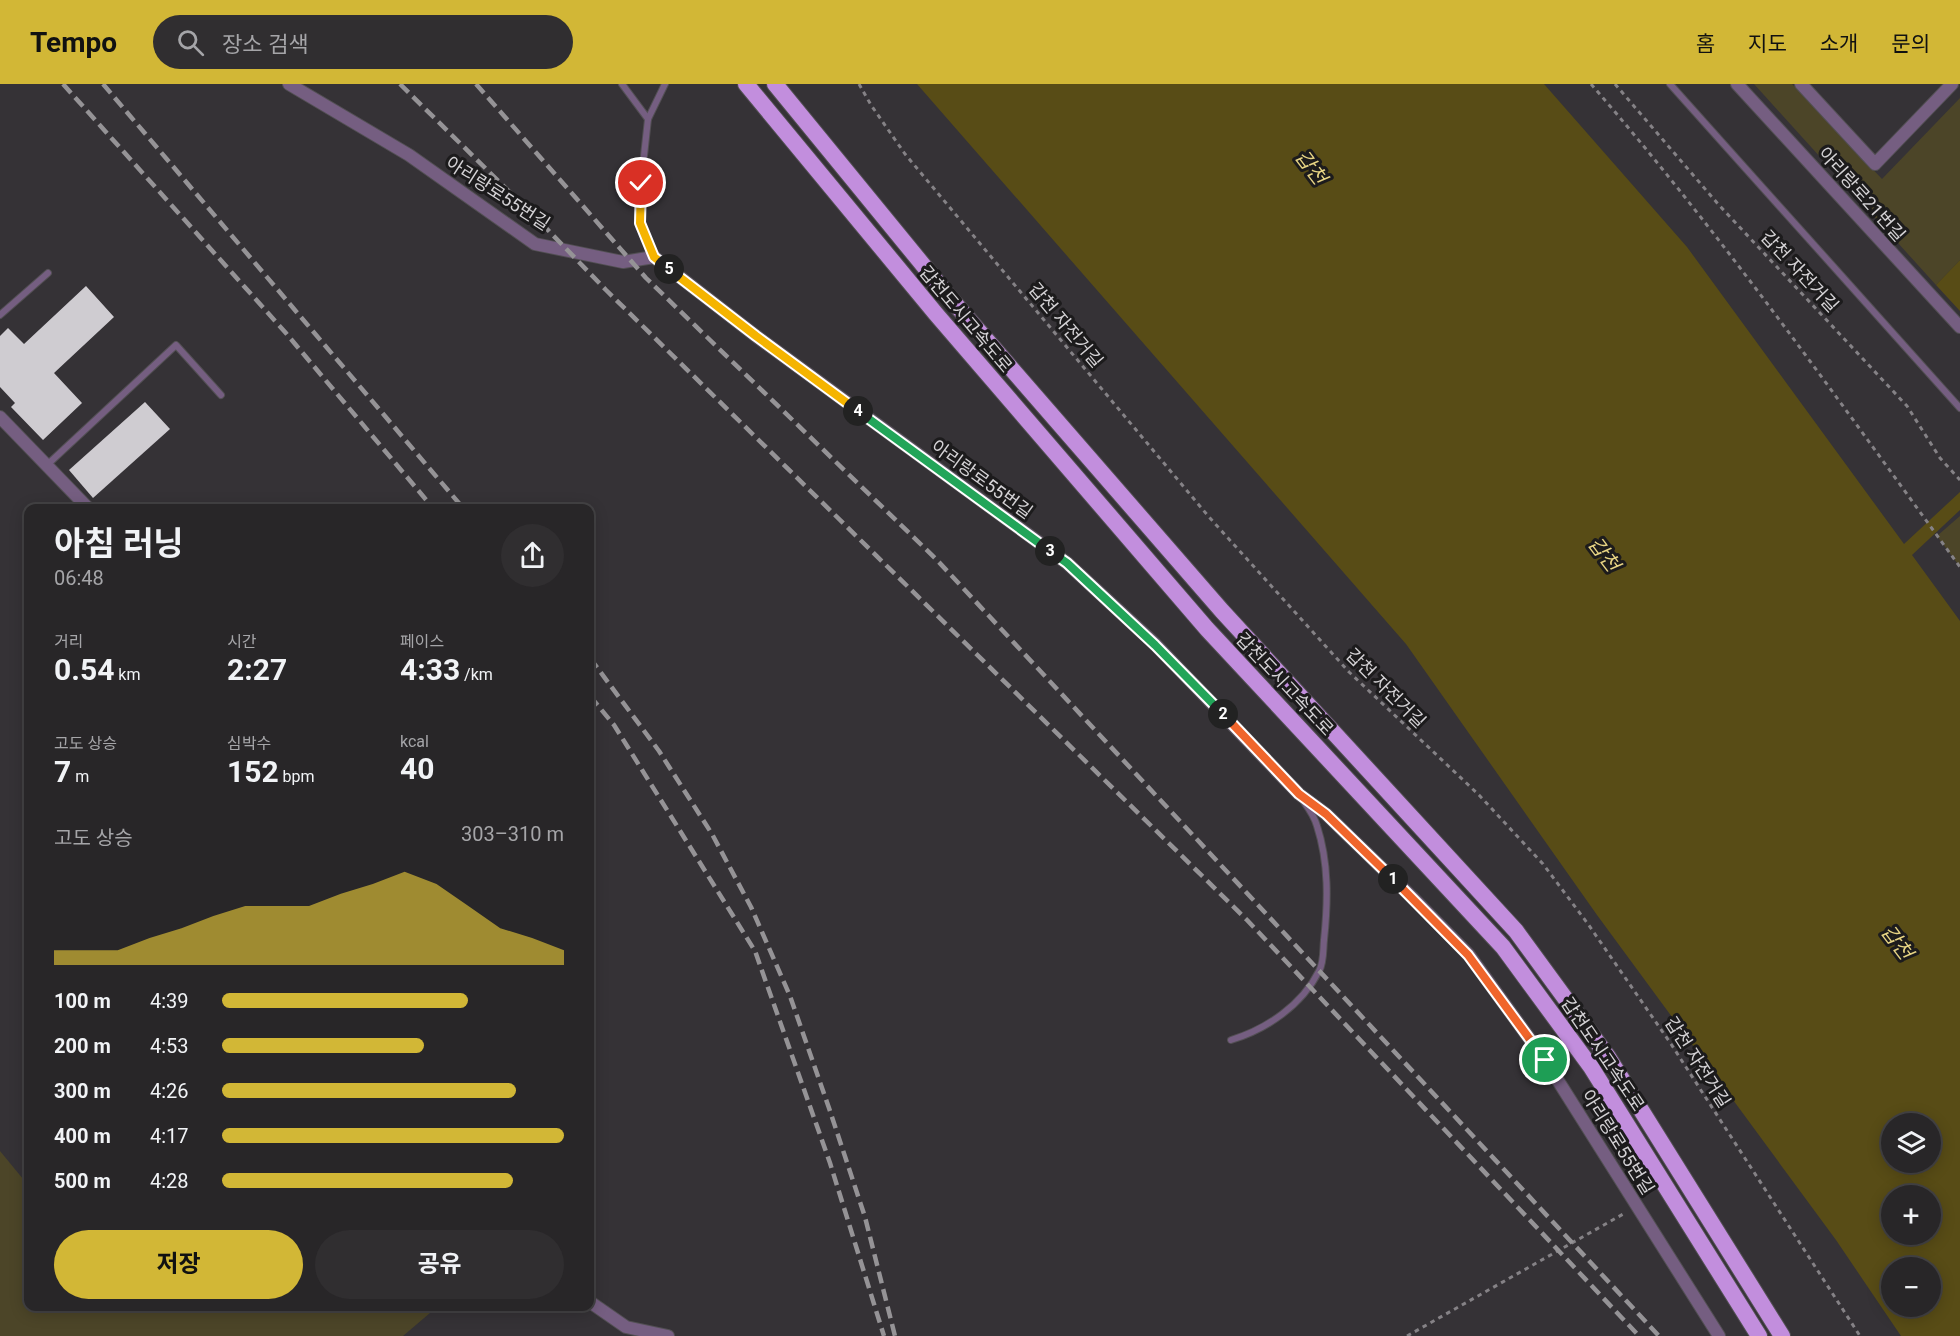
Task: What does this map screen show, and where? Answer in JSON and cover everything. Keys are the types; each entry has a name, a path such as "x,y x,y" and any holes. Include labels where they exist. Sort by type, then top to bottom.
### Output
{"highway":[{"name":"갑천도시고속도로","path":"746,84 936,315 1207,629 1503,947 1591,1067 1759,1336"},
{"name":"갑천도시고속도로","path":"775,84 950,298 1221,611 1516,931 1608,1057 1782,1336"}],"street":[{"name":"아리랑로55번길","path":"289,84 409,155 535,244 623,262 654,257 756,336 1067,563 1155,645 1299,794 1326,814 1404,888 1468,955 1545,1060 1719,1336"},
{"name":"아리랑로21번길","path":"1737,84 1960,327"},
{"path":"1807,86 1875,164 1952,84"},
{"path":"0,417 84,504"},
{"path":"594,1305 626,1327 668,1336"}],"lane":[{"path":"622,84 648,119"},
{"path":"654,257 640,223 641,183 648,119 665,84"},
{"path":"1670,84 1960,408"},
{"path":"0,315 48,273"},
{"path":"46,465 176,345 220,395"},
{"path":"1231,1040 1249,1035 1284,1014 1302,997 1321,970 1327,908 1325,860 1317,824 1299,794"}],"path":[{"name":"갑천 자전거길","path":"860,84 871,105 905,154 1209,517 1349,672 1479,795 1543,864 1588,924 1671,1044 1860,1336"},
{"path":"1591,84 1626,124 1728,252 1815,367 1960,567"},
{"name":"갑천 자전거길","path":"1615,84 1718,204 1907,406 1940,458 1960,480"},
{"path":"1407,1336 1638,1206"}],"shaded area":[{"path":"1754,84 1792,84 1882,179 1960,98 1960,260 1936,285"},
{"path":"1960,516 1960,567 1937,536"},
{"path":"0,1151 24,1180 24,1311 432,1311 403,1336 0,1336"}],"water":[{"name":"갑천","path":"917,84 1544,84 1687,247 1904,544 1960,492 1960,510 1912,555 1960,621 1960,1336 1901,1336 1888,1317 1941,1317 1941,1257 1881,1257 1881,1306 1836,1240 1597,915 1406,644"},
{"path":"1960,260 1960,311 1936,285"}],"building":[{"path":"86,286 114,317 54,373 82,403 43,440 11,407 15,403 0,387 0,336 8,328 24,344"},
{"path":"145,402 170,429 93,498 69,470"}],"railway":[{"path":"63,84 285,332 430,504"},
{"path":"103,84 460,504"},
{"path":"400,84 606,290 1247,920 1639,1336"},
{"path":"476,84 646,278 936,559 1659,1336"},
{"path":"594,663 659,751 712,834 751,907 790,996 829,1108 865,1217 895,1336"},
{"path":"594,701 614,725 755,951 830,1163 884,1336"}],"route":[{"path":"641,183 640,223 654,257 756,336 1067,563 1155,645 1299,794 1326,814 1468,955 1545,1060"}]}
